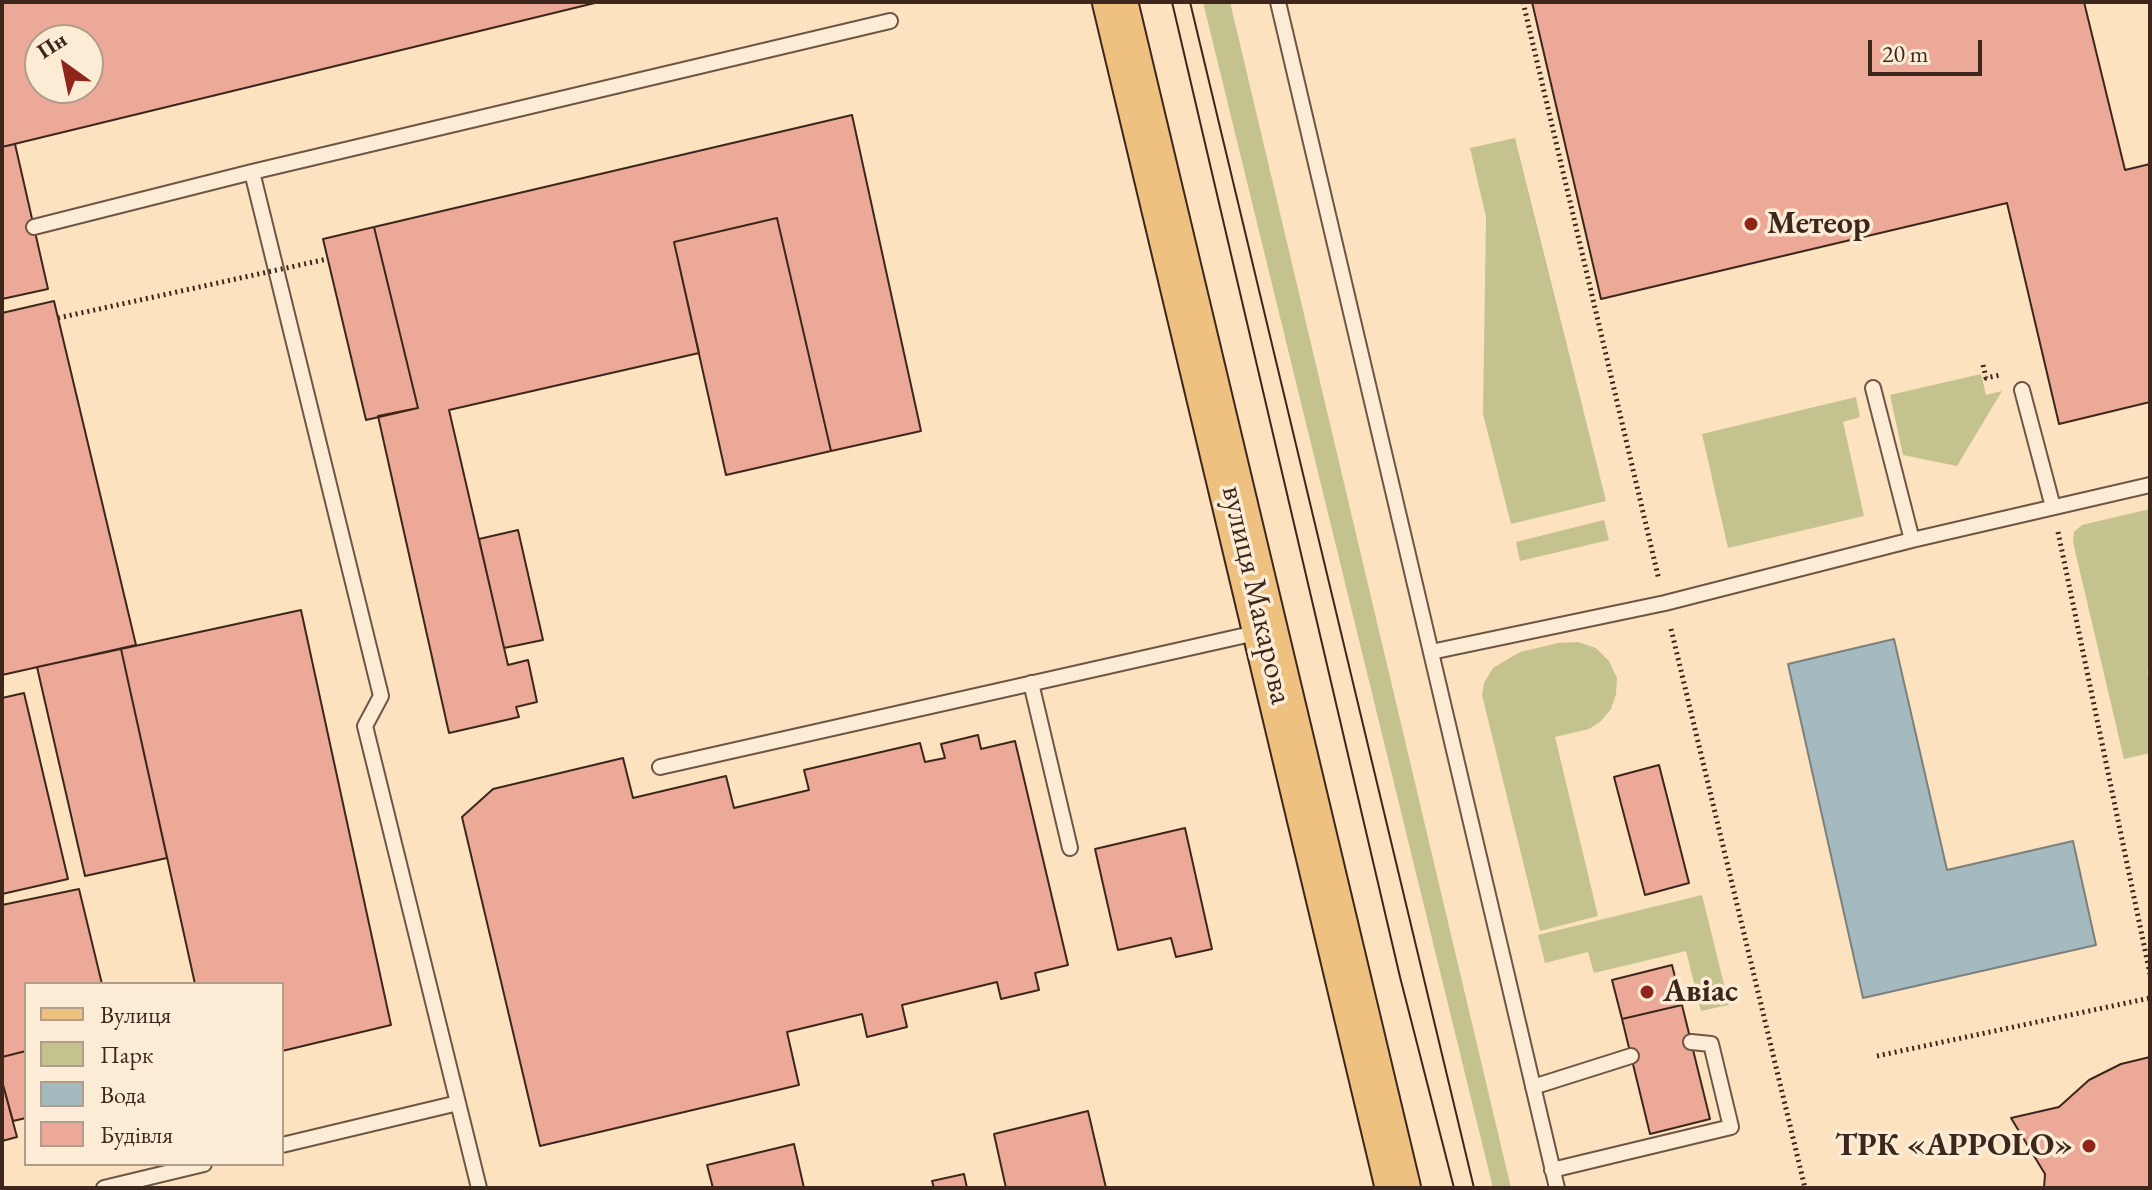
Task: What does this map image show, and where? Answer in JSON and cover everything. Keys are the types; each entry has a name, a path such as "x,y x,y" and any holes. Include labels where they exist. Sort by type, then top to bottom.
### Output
{"main road":[{"name":"вулиця Макарова","path":"1115,2 1398,1188"}],"lane":[{"path":"1278,2 1557,1188"},
{"path":"34,227 252,172 890,21"},
{"path":"252,172 381,696 365,726 479,1188"},
{"path":"1873,388 1912,540"},
{"path":"2022,390 2053,507"},
{"path":"1431,652 1665,603 1912,540 2150,485"},
{"path":"660,767 1265,631"},
{"path":"1031,683 1070,848"},
{"path":"1552,1170 1731,1127 1711,1044 1691,1042"},
{"path":"1533,1087 1631,1056"},
{"path":"284,1145 458,1103"},
{"path":"104,1188 196,1166"}],"path":[{"path":"58,318 327,259"},
{"path":"2053,507 2150,974"},
{"path":"1877,1056 2150,998"}],"green space":[{"path":"1203,2 1230,2 1511,1188 1493,1188"},
{"path":"1515,138 1606,501 1511,524 1483,414 1486,217 1470,148"},
{"path":"1981,374 1986,395 2002,391 1957,466 1903,455 1890,395"},
{"path":"1856,397 1860,417 1843,422 1864,516 1728,548 1702,434"},
{"path":"2150,509 2150,670 2147,671 2150,685 2150,753 2124,759 2073,542 2074,532 2082,525"},
{"path":"1604,520 1609,540 1520,561 1516,542"},
{"path":"1578,642 1596,648 1609,661 1617,678 1611,709 1601,721 1589,729 1555,737 1598,916 1540,931 1482,695 1484,683 1493,668 1520,652 1558,643"},
{"path":"1702,895 1729,1005 1701,1011 1686,951 1594,973 1588,952 1545,963 1538,935"}],"water":[{"path":"1894,639 1947,870 2073,841 2096,945 1863,998 1788,664"}],"building":[{"path":"2,2 599,2 2,147"},
{"name":"Метеор","path":"1532,2 2084,2 2125,170 2150,164 2150,402 2059,424 2007,203 1601,299"},
{"path":"852,115 921,431 831,451 777,218 674,242 699,353 449,410 508,665 528,660 537,702 516,707 519,717 449,733 378,416 418,408 374,227"},
{"path":"15,144 48,289 2,299 2,147"},
{"path":"777,218 831,451 726,475 674,242"},
{"path":"374,227 418,408 366,420 323,239"},
{"path":"54,301 136,645 2,675 2,313"},
{"path":"518,530 543,640 504,648 479,539"},
{"path":"301,610 391,1025 284,1051 284,982 195,982 121,649"},
{"path":"121,649 167,858 85,876 37,667"},
{"path":"24,693 68,879 2,894 2,698"},
{"path":"978,735 981,749 1015,741 1068,965 1035,973 1039,990 1001,999 997,982 902,1005 907,1027 867,1037 862,1014 787,1032 799,1085 540,1146 462,817 493,789 623,758 633,798 726,776 734,808 809,790 804,770 920,743 925,762 945,758 941,744"},
{"path":"1659,765 1689,883 1645,895 1614,777"},
{"path":"1185,828 1212,949 1176,957 1171,938 1118,950 1095,849"},
{"path":"79,889 102,982 24,982 24,1052 2,1057 2,905"},
{"name":"Авіас","path":"1672,965 1682,1005 1622,1019 1612,980"},
{"path":"1682,1005 1710,1119 1650,1134 1622,1019"},
{"path":"24,1052 24,1118 13,1121 2,1081 2,1057"},
{"name":"ТРК «APPOLO»","path":"2150,1057 2150,1188 2044,1188 2045,1174 2011,1118 2059,1107 2089,1080 2121,1064"},
{"path":"2,1081 17,1137 2,1141"},
{"path":"1088,1111 1106,1188 1006,1188 994,1134"},
{"path":"794,1144 804,1188 713,1188 707,1165"},
{"path":"964,1174 967,1188 934,1188 932,1181"}],"tram line":[{"path":"1172,2 1400,977 1454,1188"},
{"path":"1190,2 1474,1188"}],"place":[{"name":"Метеор","path":"1751,224"},
{"name":"Авіас","path":"1647,992"},
{"name":"ТРК «APPOLO»","path":"2089,1146"}]}
